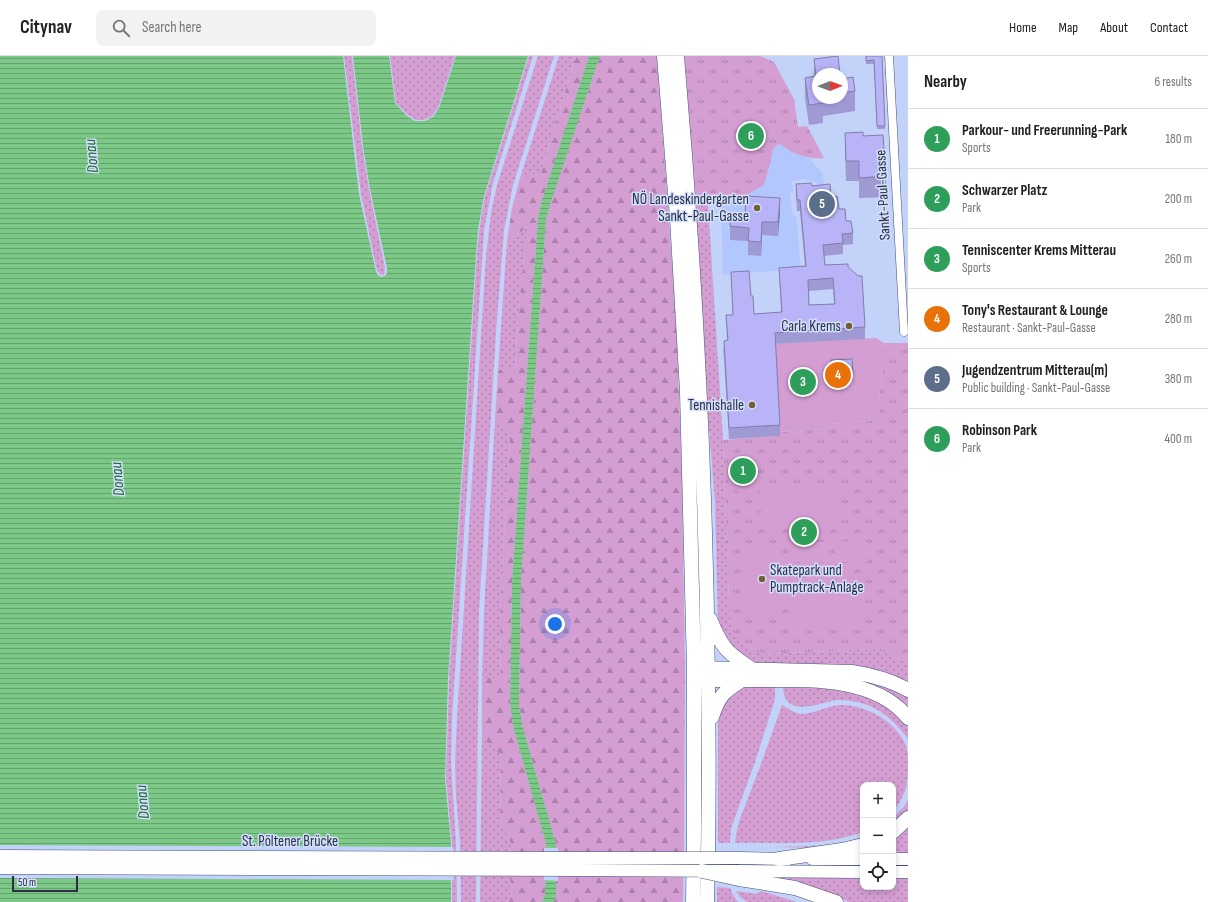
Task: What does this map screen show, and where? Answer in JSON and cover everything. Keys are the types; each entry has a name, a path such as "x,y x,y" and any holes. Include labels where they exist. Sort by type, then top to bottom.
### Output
{"highway":[{"path":"664,56 676,210 686,377 694,674 701,830 707,902"},
{"path":"677,56 696,315 705,505 707,612 708,725 701,830 692,902"},
{"path":"707,612 726,651 752,669"},
{"path":"694,674 708,674 752,669 852,672 870,675 890,681 908,690"},
{"path":"708,674 742,680 813,680 847,684 876,694 892,704 908,718"},
{"path":"708,725 720,698 725,692 742,680"},
{"path":"896,829 908,818"},
{"path":"779,859 842,850 860,846"},
{"path":"702,871 739,875 795,888 836,902"}],"main road":[{"name":"St. Pöltener Brücke","path":"0,856 860,859"},
{"path":"896,859 908,859"},
{"name":"St. Pöltener Brücke","path":"0,868 702,871"},
{"path":"739,875 860,872"},
{"path":"896,872 908,872"}],"street":[{"name":"Sankt-Paul-Gasse","path":"889,56 904,332"}],"shaded area":[{"name":"NÖ Landeskindergarten Sankt-Paul-Gasse","path":"778,144 781,144 792,152 810,159 823,174 824,186 805,179 792,181 793,191 790,192 793,216 796,216 801,269 723,275 721,200 747,195 764,185 773,149"}],"green space":[{"path":"344,56 352,56 362,146 385,268 384,275 381,275 377,271 361,194"},
{"path":"390,56 455,56 438,108 432,116 424,120 416,120 408,115 396,103"},
{"path":"529,56 533,56 493,183 484,231 452,718 451,763 456,841 457,902 452,902 452,843 446,779 449,679 479,231 485,196"},
{"path":"538,56 554,56 513,185 504,230 496,333 479,612 476,902 461,902 460,841 455,763 486,256 491,213 497,185"},
{"path":"559,56 576,56 540,174 525,175 520,178"},
{"path":"576,56 589,56 541,203 538,218 512,581 510,705 514,730 546,844 545,894 542,902 510,902 511,843 500,820 501,755 482,737 482,681 485,678 501,678 500,624 502,570 510,437 495,420 498,371 503,368 515,368 528,227 507,241 512,208 520,178 525,175 540,174"},
{"path":"600,56 657,56 676,317 682,475 685,675 683,902 553,902 556,896 556,844 523,728 519,705 521,582 546,220"},
{"path":"684,56 760,56 774,62 794,99 798,127 807,126 824,158 804,156 792,152 778,144 773,149 764,185 747,195 695,206"},
{"path":"708,204 723,440 729,603 736,636 747,646 765,654 873,649 886,653 908,664 908,685 761,665 751,662 730,647 718,623 715,502 705,377 695,206"},
{"path":"528,227 515,368 503,368 498,370 507,241"},
{"path":"876,338 884,343 879,420 829,424 829,429 780,432 780,436 729,439 723,347"},
{"path":"884,343 908,343 908,664 886,653 873,649 765,654 754,650 740,642 733,630 731,622 723,440 780,436 780,432 829,429 829,424 879,420"},
{"path":"495,420 510,437 502,570 500,624 501,678 485,678 482,681 484,612"},
{"path":"736,459 749,460 753,481 756,483 756,491 737,492"},
{"path":"839,486 841,525 761,529 760,489"},
{"path":"835,541 868,542 868,562 835,562"},
{"path":"792,542 825,542 825,562 792,562"},
{"name":"Skatepark und Pumptrack-Anlage","path":"741,543 782,543 782,614 742,615"},
{"path":"863,579 863,630 790,631 789,580"},
{"path":"719,673 869,679 908,695 908,710 890,696"},
{"path":"775,685 775,699 755,762 731,829 730,843 718,843 718,717 724,699 741,688"},
{"path":"783,685 813,685 875,698 908,724 908,739 897,725 884,714 876,709 860,703 836,700 810,706 794,706 788,702 784,696"},
{"path":"782,705 793,712 801,714 811,713 840,705 862,708 874,713 894,727 901,736 906,747 908,758 906,787 902,798 896,807 896,782 860,782 860,833 848,837 816,842 735,843 740,819"},
{"path":"482,737 501,755 500,820 511,843 510,902 480,902"},
{"path":"908,799 908,811 896,823 896,815 906,804"},
{"path":"908,826 908,853 900,853 896,851 896,836"},
{"path":"860,838 860,842 824,848 775,847 842,843"},
{"path":"860,877 860,890 896,890 896,877 908,877 908,902 849,902 838,897 770,878"},
{"path":"717,887 730,888 738,902 717,902"},
{"path":"736,891 757,894 761,891 797,902 747,902 740,897"}],"water":[{"name":"Donau","path":"0,56 343,56 359,194 376,272 381,277 385,276 387,273 387,268 370,189 363,146 353,56 389,56 395,103 407,116 415,121 425,121 433,117 439,108 456,56 528,56 484,196 478,230 448,679 445,779 451,843 451,902 0,902"},
{"path":"589,56 600,56 546,220 521,582 519,705 523,728 556,844 556,896 553,902 542,902 545,894 546,844 514,730 510,705 512,581 538,218 541,203"}],"pier":[{"path":"0,845 453,847 454,880 0,878"},
{"path":"544,848 558,848 558,881 544,880"}],"building":[{"path":"838,56 839,68 815,68 814,59"},
{"path":"866,56 882,56 885,126 877,126 874,60 866,61"},
{"path":"812,77 812,104 816,104 809,105 805,78"},
{"path":"853,77 855,91 848,92 848,78"},
{"path":"863,132 863,136 883,135 886,176 859,178 859,161 846,161 845,133"},
{"path":"811,183 812,186 830,184 831,197 837,196 839,209 845,209 846,221 851,221 853,233 842,234 843,243 823,245 825,265 848,264 848,267 858,276 862,276 865,327 775,333 780,425 729,428 724,341 728,340 726,315 733,315 731,272 749,271 754,314 782,312 779,268 806,266 800,200 797,200 796,184","holes":["833,278 835,304 809,305 808,280"]},
{"path":"746,196 780,198 778,222 762,222 761,242 748,241 749,228 730,226 731,214 745,214"},
{"path":"852,359 853,374 832,376 831,360"}],"place":[{"name":"Robinson Park","path":"751,136"},
{"name":"Jugendzentrum Mitterau(m)","path":"822,204"},
{"name":"NÖ Landeskindergarten Sankt-Paul-Gasse","path":"757,208"},
{"name":"Carla Krems","path":"849,326"},
{"name":"Tony's Restaurant & Lounge","path":"838,375"},
{"name":"Tenniscenter Krems Mitterau","path":"803,382"},
{"name":"Tennishalle","path":"752,405"},
{"name":"Parkour- und Freerunning-Park","path":"743,471"},
{"name":"Schwarzer Platz","path":"804,532"},
{"name":"Skatepark und Pumptrack-Anlage","path":"762,579"}]}
